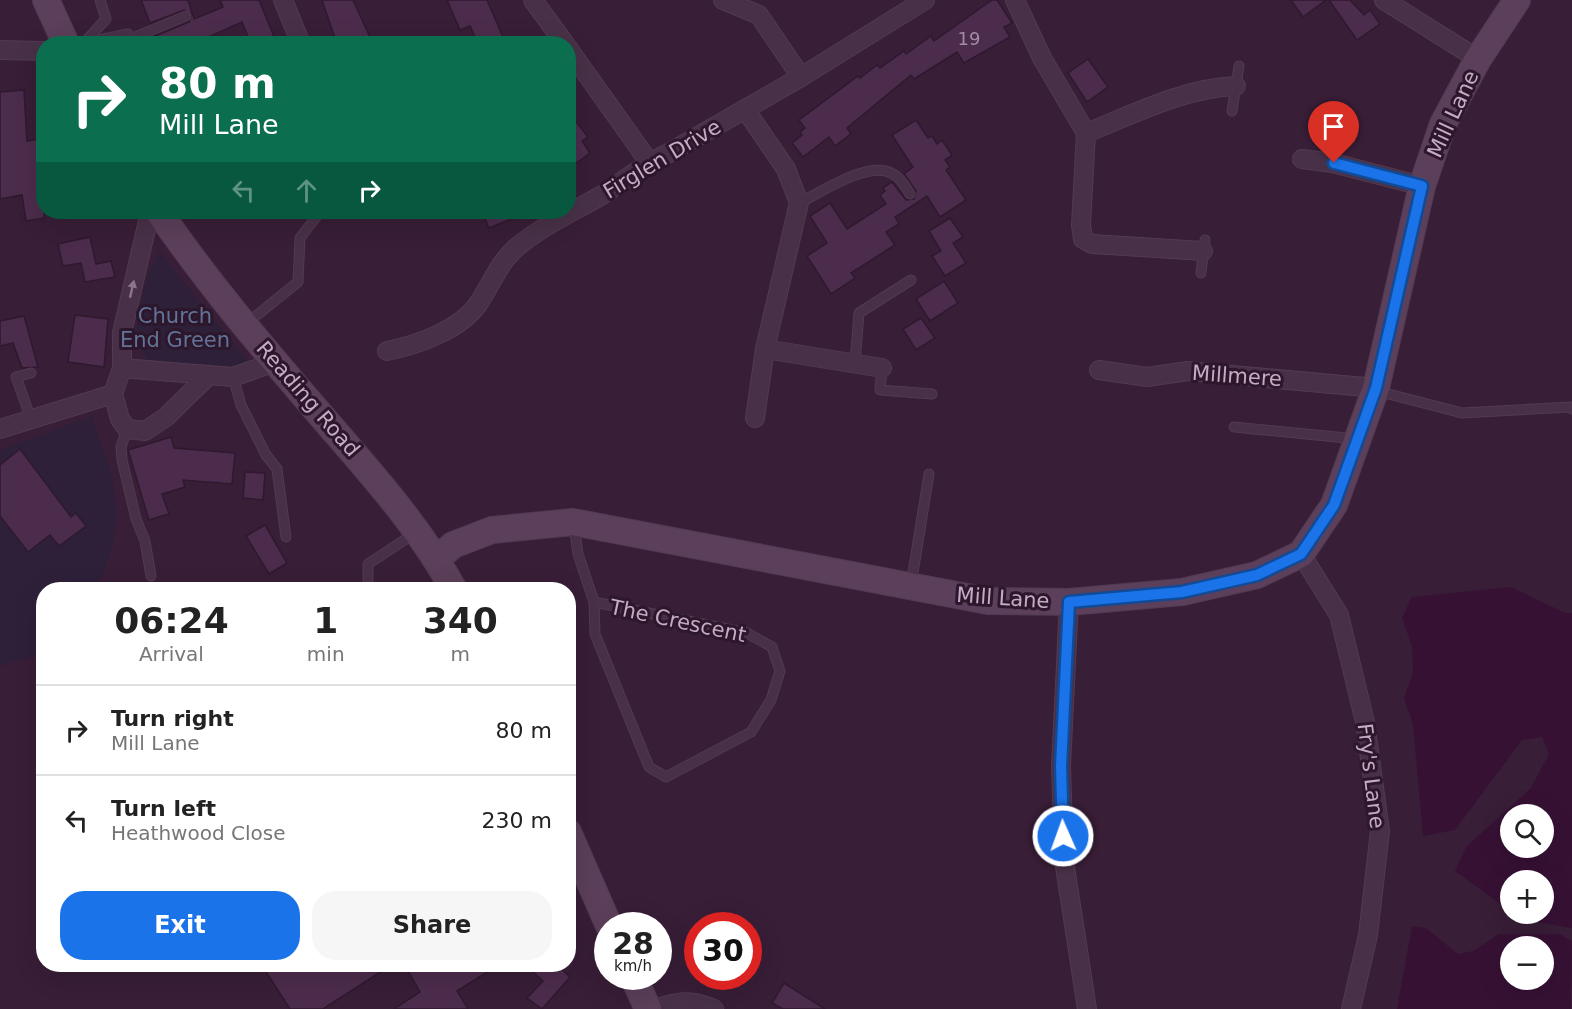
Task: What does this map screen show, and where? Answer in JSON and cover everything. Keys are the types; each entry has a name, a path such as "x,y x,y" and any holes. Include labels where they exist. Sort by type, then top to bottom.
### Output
{"street":[{"path":"46,0 61,36"},
{"path":"283,0 299,36"},
{"path":"533,0 559,36"},
{"path":"723,0 759,15 801,77"},
{"name":"Firglen Drive","path":"576,209 633,176 649,162 801,77 925,0"},
{"path":"1015,0 1042,58 1086,133 1081,225 1083,239 1092,244 1204,246"},
{"path":"1384,0 1478,59"},
{"name":"Mill Lane","path":"437,559 453,545 492,530 573,522 988,601 1069,602 1182,592 1257,575 1301,554 1334,505 1375,389 1422,186 1443,124 1478,59 1517,0"},
{"path":"0,50 36,47"},
{"path":"576,59 649,162"},
{"path":"1086,133 1174,98 1217,87 1236,86"},
{"path":"745,109 786,169 799,203 765,350 755,418"},
{"path":"1302,159 1334,163 1422,186"},
{"path":"148,219 122,333 122,368 113,394 120,419 127,429 145,431 166,417 208,376"},
{"name":"Reading Road","path":"164,219 201,272 244,325 372,473 437,559 450,582"},
{"name":"Firglen Drive","path":"387,351 441,334 477,306 514,249 558,219"},
{"path":"765,350 882,368"},
{"path":"122,368 232,377 275,362"},
{"name":"Millmere","path":"1099,370 1148,377 1188,371 1375,389"},
{"path":"0,429 113,394"},
{"name":"Fry's Lane","path":"1301,554 1339,615 1365,722 1380,831 1368,935 1351,1009"},
{"path":"1069,602 1061,766 1064,860 1087,1009"},
{"path":"576,854 603,912"},
{"path":"639,990 648,1009"},
{"path":"653,1009 677,1002 697,1001 714,1009"}],"lane":[{"path":"80,36 106,20 100,0"},
{"path":"142,36 186,16"},
{"path":"1232,111 1239,66"},
{"path":"1334,163 1339,140"},
{"path":"799,203 866,171 882,170 894,174 910,194"},
{"path":"244,325 298,282 300,238 315,219"},
{"path":"1201,273 1204,246"},
{"path":"855,363 859,313 911,280"},
{"path":"882,368 880,390 932,394"},
{"path":"31,373 16,377 31,419"},
{"path":"232,377 241,405 266,455 277,469 286,537"},
{"path":"1375,389 1462,413 1570,407 1572,409"},
{"path":"1234,427 1358,439"},
{"path":"127,429 121,447 122,460 136,519 146,541 151,576"},
{"path":"911,588 929,474"},
{"name":"The Crescent","path":"573,522 578,554 594,603 595,634 649,767 666,777 751,732 771,700 780,671 772,647 747,633 594,603"},
{"path":"368,582 368,564 417,532"}],"green space":[{"name":"Church End Green","path":"159,251 250,364 240,368 214,370 184,367 146,359 135,337 147,275"},
{"path":"92,416 106,456 115,492 116,524 110,555 98,582 36,582 36,655 0,666 0,450"}],"shaded area":[{"path":"1511,587 1565,613 1572,613 1572,928 1548,924 1554,924 1554,870 1500,870 1500,904 1455,871 1466,847 1500,816 1500,858 1554,858 1554,804 1513,804 1531,788 1549,754 1542,737 1522,740 1455,830 1423,836 1413,724 1404,698 1413,672 1412,646 1402,618 1412,597"},
{"path":"1412,926 1426,928 1458,954 1473,951 1499,934 1560,934 1572,941 1571,1009 1397,1009"}],"building":[{"path":"141,0 188,0 194,19 223,7 220,0 259,0 274,36 248,36 242,22 211,36 155,36 189,22 192,14 184,10 150,23"},
{"path":"322,0 353,0 369,36 334,36"},
{"path":"447,0 487,0 503,36 474,36 470,26 460,30"},
{"path":"992,0 997,0 1012,23 1004,27 1010,37 964,63 957,52 914,79 911,75 847,128 851,134 835,146 829,137 803,157 792,143 802,135 800,132 805,128 799,120 858,76 860,78 877,65 880,68 904,51 906,54 931,36 934,41"},
{"path":"1291,0 1326,0 1303,17"},
{"path":"1329,0 1350,0 1364,15 1370,10 1380,24 1357,40"},
{"path":"1088,59 1108,87 1087,102 1068,73"},
{"path":"24,90 27,141 36,139 36,219 38,219 26,221 22,195 0,199 0,92"},
{"path":"916,120 928,138 932,136 937,144 942,140 952,155 945,160 950,167 946,170 966,200 940,217 927,196 895,217 899,224 886,232 895,245 851,273 855,278 831,294 807,256 827,243 810,216 830,203 847,229 886,204 880,195 885,191 883,188 892,182 906,200 914,199 916,191 904,174 913,167 892,135"},
{"path":"576,121 588,137 582,141 590,153 576,163"},
{"path":"950,218 963,237 953,243 966,263 945,276 932,256 941,251 929,231"},
{"path":"485,219 512,219 489,228"},
{"path":"90,237 96,264 111,261 115,277 85,282 81,263 63,266 58,244"},
{"path":"944,281 958,303 930,321 916,299"},
{"path":"75,315 108,319 104,367 68,362"},
{"path":"24,316 38,367 22,368 13,343 0,346 0,321"},
{"path":"921,318 935,338 916,350 903,329"},
{"path":"171,437 174,448 235,453 232,484 183,480 185,487 162,494 169,514 149,520 128,450"},
{"path":"20,449 71,517 76,513 86,526 59,546 50,535 28,552 0,516 0,465"},
{"path":"245,472 265,473 263,500 243,498"},
{"path":"265,525 287,563 269,574 246,536"},
{"path":"266,972 381,972 323,1009 290,1009"},
{"path":"409,972 487,972 457,991 468,1009 394,1009 420,992"},
{"path":"533,972 565,972 570,977 542,1009 527,998 543,981"},
{"path":"784,983 825,1009 783,1009 772,1003"}],"route":[{"path":"1063,836 1061,766 1069,602 1182,592 1257,575 1301,554 1334,505 1376,388 1422,186 1358,172 1334,163"}]}
